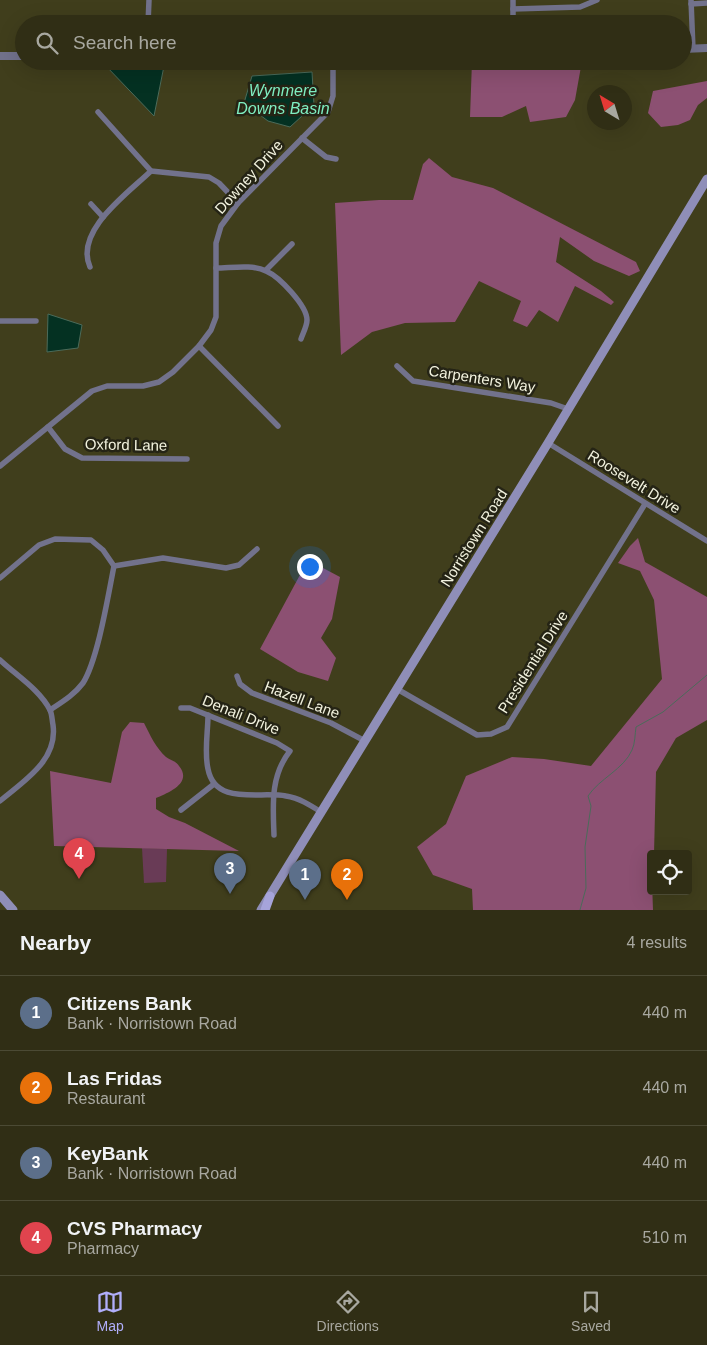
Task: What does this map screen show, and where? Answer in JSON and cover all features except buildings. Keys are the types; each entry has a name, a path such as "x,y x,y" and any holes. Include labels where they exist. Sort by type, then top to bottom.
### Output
{"main road":[{"name":"Norristown Road","path":"261,910 548,444 707,179"},
{"path":"0,896 6,910"},
{"path":"0,896 12,910"},
{"path":"266,910 270,896"}],"street":[{"path":"148,15 149,0"},
{"path":"513,0 513,15"},
{"path":"513,9 580,7 598,0"},
{"path":"692,15 691,2 707,3"},
{"path":"692,26 693,49 707,48"},
{"path":"0,56 15,56"},
{"name":"Downey Drive","path":"0,466 84,396 107,386 143,386 159,382 173,372 199,346 211,330 216,317 217,235 225,219 238,203 324,116 331,105 333,70"},
{"path":"98,112 151,171 209,177 218,183 238,203"},
{"path":"302,138 326,157 336,159"},
{"path":"90,268 87,259 88,242 103,217 151,171"},
{"path":"91,204 103,217"},
{"path":"266,270 292,244"},
{"path":"216,268 255,268 266,270 276,278 304,309 307,324 301,339"},
{"path":"0,321 36,321"},
{"path":"199,346 278,426"},
{"name":"Carpenters Way","path":"397,366 413,380 551,403 568,409"},
{"name":"Oxford Lane","path":"48,427 65,449 82,458 187,459"},
{"name":"Roosevelt Drive","path":"548,444 707,542"},
{"name":"Presidential Drive","path":"397,689 477,735 491,734 507,727 645,504"},
{"path":"0,578 39,545 55,539 91,540 104,550 114,566 91,668 72,695 50,710"},
{"path":"114,566 163,558 226,568 239,565 258,549"},
{"path":"0,660 36,692 50,710 53,741 43,763 0,801"},
{"name":"Hazell Lane","path":"237,676 240,684 252,693 331,724 365,741"},
{"name":"Denali Drive","path":"181,708 190,708 208,715 277,743 290,751 285,757 274,785 273,795"},
{"path":"208,715 207,767 214,784 228,793 295,798 321,812"},
{"path":"181,810 214,784"},
{"path":"273,795 274,835"}],"shaded area":[{"path":"472,70 580,70 575,100 566,117 530,122 526,106 502,117 470,117"},
{"path":"707,81 707,98 698,105 690,120 678,125 661,127 648,113 653,91"},
{"path":"429,158 452,177 493,188 636,262 640,271 629,276 594,261 560,237 556,262 601,291 614,302 611,305 575,286 558,322 539,310 527,327 513,321 521,301 479,281 455,322 405,323 372,332 341,355 335,203 413,200 423,164"},
{"path":"638,538 645,562 707,597 707,720 676,738 656,772 654,850 647,850 647,895 652,895 653,910 473,910 472,889 433,875 417,847 446,824 466,776 512,757 544,759 591,766 662,679 654,600 640,571 618,563"},
{"path":"308,560 340,577 332,619 321,638 336,658 328,681 298,672 260,649"},
{"path":"130,722 144,723 159,750 178,764 183,772 181,782 177,786 156,798 156,809 239,851 54,846 50,771 111,783 122,732"},
{"path":"142,848 167,849 166,882 144,883"}],"water":[{"path":"110,70 163,70 154,116"},
{"name":"Wynmere Downs Basin","path":"312,72 314,105 290,127 268,121 244,103 252,76"},
{"path":"48,314 82,325 78,348 47,352"}],"waterway":[{"path":"580,910 586,888 585,847 591,806 588,796 598,784 628,757 634,745 636,727 663,712 707,675"}],"place":[{"name":"CVS Pharmacy","path":"79,879"},
{"name":"KeyBank","path":"230,894"},
{"name":"Citizens Bank","path":"305,900"},
{"name":"Las Fridas","path":"347,900"}]}
